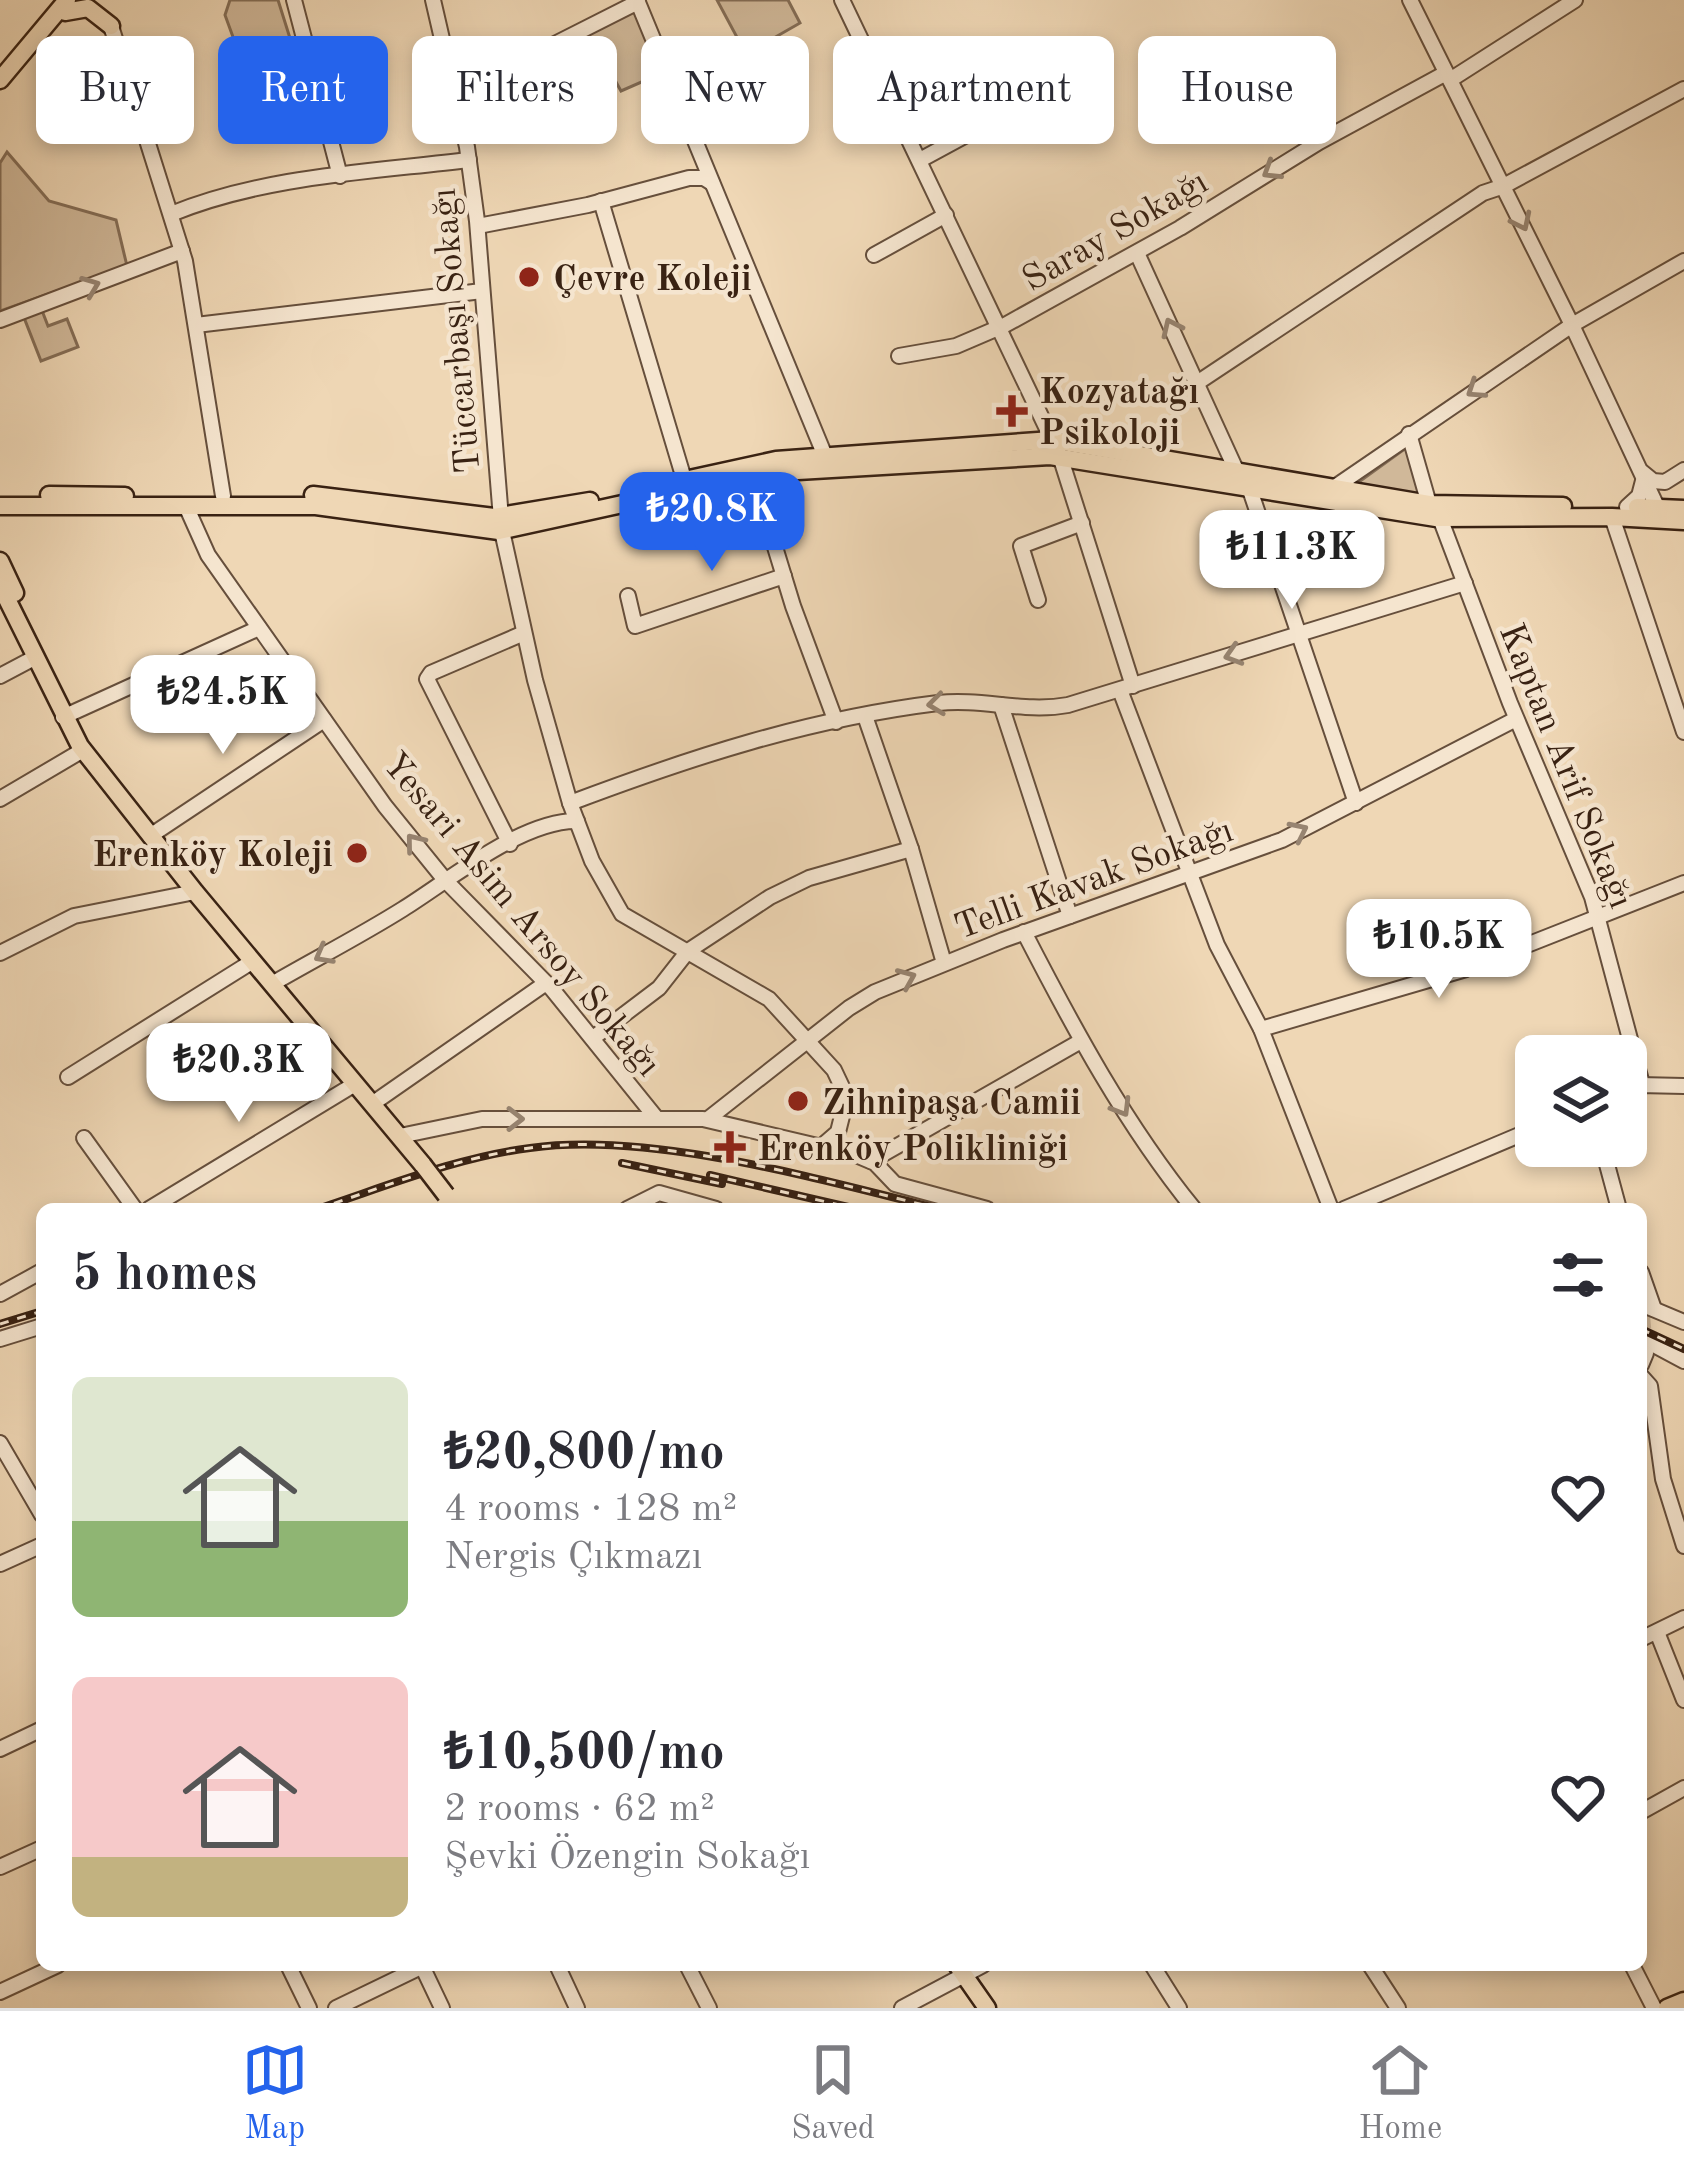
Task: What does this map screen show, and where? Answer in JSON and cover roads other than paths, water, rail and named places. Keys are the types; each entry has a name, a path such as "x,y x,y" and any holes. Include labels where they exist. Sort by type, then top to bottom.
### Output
{"main road":[{"path":"101,0 111,26"},
{"path":"0,80 70,4 88,8 111,26"},
{"path":"3,504 323,507 501,524 753,475 1056,448"},
{"path":"3,504 332,496 501,524 766,461 1056,448 1434,511 1681,514"},
{"path":"1249,478 1332,489 1434,511"},
{"path":"1619,512 1657,507 1681,514"},
{"path":"0,561 44,656 60,710"},
{"path":"0,585 83,750 451,1202"},
{"path":"961,1971 987,2008"},
{"path":"1667,2008 1684,2001"}],"street":[{"path":"294,0 340,176"},
{"name":"Tüccarbaşı Sokağı","path":"434,0 442,36"},
{"path":"842,0 1056,448 1082,523 1126,688 1190,874 1225,963 1261,1029 1329,1203"},
{"path":"1410,0 1657,507"},
{"name":"Saray Sokağı","path":"899,356 956,346 998,329 1575,0"},
{"path":"570,36 638,1 825,456"},
{"path":"111,26 182,251 223,496"},
{"path":"1197,383 1474,200 1684,89"},
{"name":"Tüccarbaşı Sokağı","path":"466,144 478,226 501,524 524,634 570,803 619,911 770,999 808,1040 842,1084 841,1142 849,1153"},
{"path":"920,160 950,144"},
{"path":"171,214 233,192 469,160"},
{"path":"689,178 700,170 703,160"},
{"path":"478,226 689,178 704,178 714,185"},
{"path":"601,201 684,478"},
{"path":"874,255 946,215"},
{"path":"0,320 182,251"},
{"path":"1137,253 1197,383 1249,478 1356,803"},
{"path":"1332,489 1572,325 1684,261"},
{"path":"196,325 482,291"},
{"name":"Kaptan Arif Sokağı","path":"1409,434 1434,511 1598,915 1623,1035"},
{"path":"753,475 836,722"},
{"path":"1643,475 1655,482 1678,475"},
{"path":"1643,475 1640,493 1619,512 1677,690 1684,733"},
{"path":"1678,475 1667,495 1681,514"},
{"name":"Yesari Asim Arsoy Sokağı","path":"185,506 206,552 445,880 546,983 657,1119"},
{"path":"1038,601 1021,546 1082,523"},
{"path":"628,596 635,626 784,576"},
{"path":"552,823 570,803 727,746 952,702 1060,707 1465,583"},
{"path":"60,710 259,628"},
{"path":"510,844 427,678 524,634"},
{"path":"0,676 34,658"},
{"path":"1001,705 1070,916"},
{"path":"866,716 944,963"},
{"name":"Telli Kavak Sokağı","path":"708,1119 864,998 1024,932 1282,840 1516,718"},
{"path":"150,836 324,720"},
{"path":"0,799 83,750"},
{"path":"272,984 510,844 552,823 577,820"},
{"path":"593,1038 659,988 688,952 770,897 809,878 911,848"},
{"path":"1261,1029 1466,969 1684,884"},
{"path":"0,953 74,916 195,892"},
{"path":"1024,932 1081,1041 1152,1157 1189,1203"},
{"path":"68,1078 253,961"},
{"path":"372,1104 546,983"},
{"path":"872,1161 1081,1041"},
{"path":"159,1203 355,1084"},
{"name":"Kaptan Arif Sokağı","path":"1647,1087 1684,1086"},
{"path":"400,1136 482,1119 708,1119 849,1153 872,1161 895,1184 966,1203"},
{"path":"823,1145 841,1126"},
{"path":"1358,1203 1515,1137"},
{"path":"84,1138 131,1203"},
{"path":"1607,1167 1617,1203"},
{"path":"638,1203 655,1194 694,1203"},
{"path":"665,1195 671,1203"},
{"path":"0,1294 36,1274"},
{"path":"1647,1307 1682,1319"},
{"path":"0,1339 36,1329"},
{"path":"1647,1353 1684,1361"},
{"path":"1647,1383 1663,1479 1684,1546"},
{"path":"0,1443 36,1505"},
{"path":"0,1564 36,1548"},
{"path":"1647,1637 1684,1618"},
{"path":"1657,1632 1684,1700"},
{"path":"0,1749 36,1732"},
{"path":"1647,1809 1684,1788"},
{"path":"0,1867 36,1851"},
{"path":"0,1992 45,1971"},
{"path":"291,1971 309,2008"},
{"path":"336,2008 413,1971"},
{"path":"425,1971 442,2008"},
{"path":"559,1971 577,2008"},
{"path":"690,1971 709,2008"},
{"path":"902,2008 958,1971"},
{"path":"1156,1971 1179,2008"},
{"path":"1374,1971 1398,2008"},
{"path":"1635,1971 1654,2008"}],"railway":[{"path":"335,1203 476,1158 578,1145 629,1146 736,1161 916,1203"},
{"path":"622,1163 722,1184"},
{"path":"710,1175 831,1203"},
{"path":"0,1324 36,1313"},
{"path":"1647,1332 1684,1349"}],"place":[{"name":"Çevre Koleji","path":"529,277"},
{"name":"Kozyatağı Psikoloji","path":"1012,411"},
{"name":"Erenköy Koleji","path":"357,853"},
{"name":"Zihnipaşa Camii","path":"798,1101"},
{"name":"Erenköy Polikliniği","path":"730,1147"}]}
